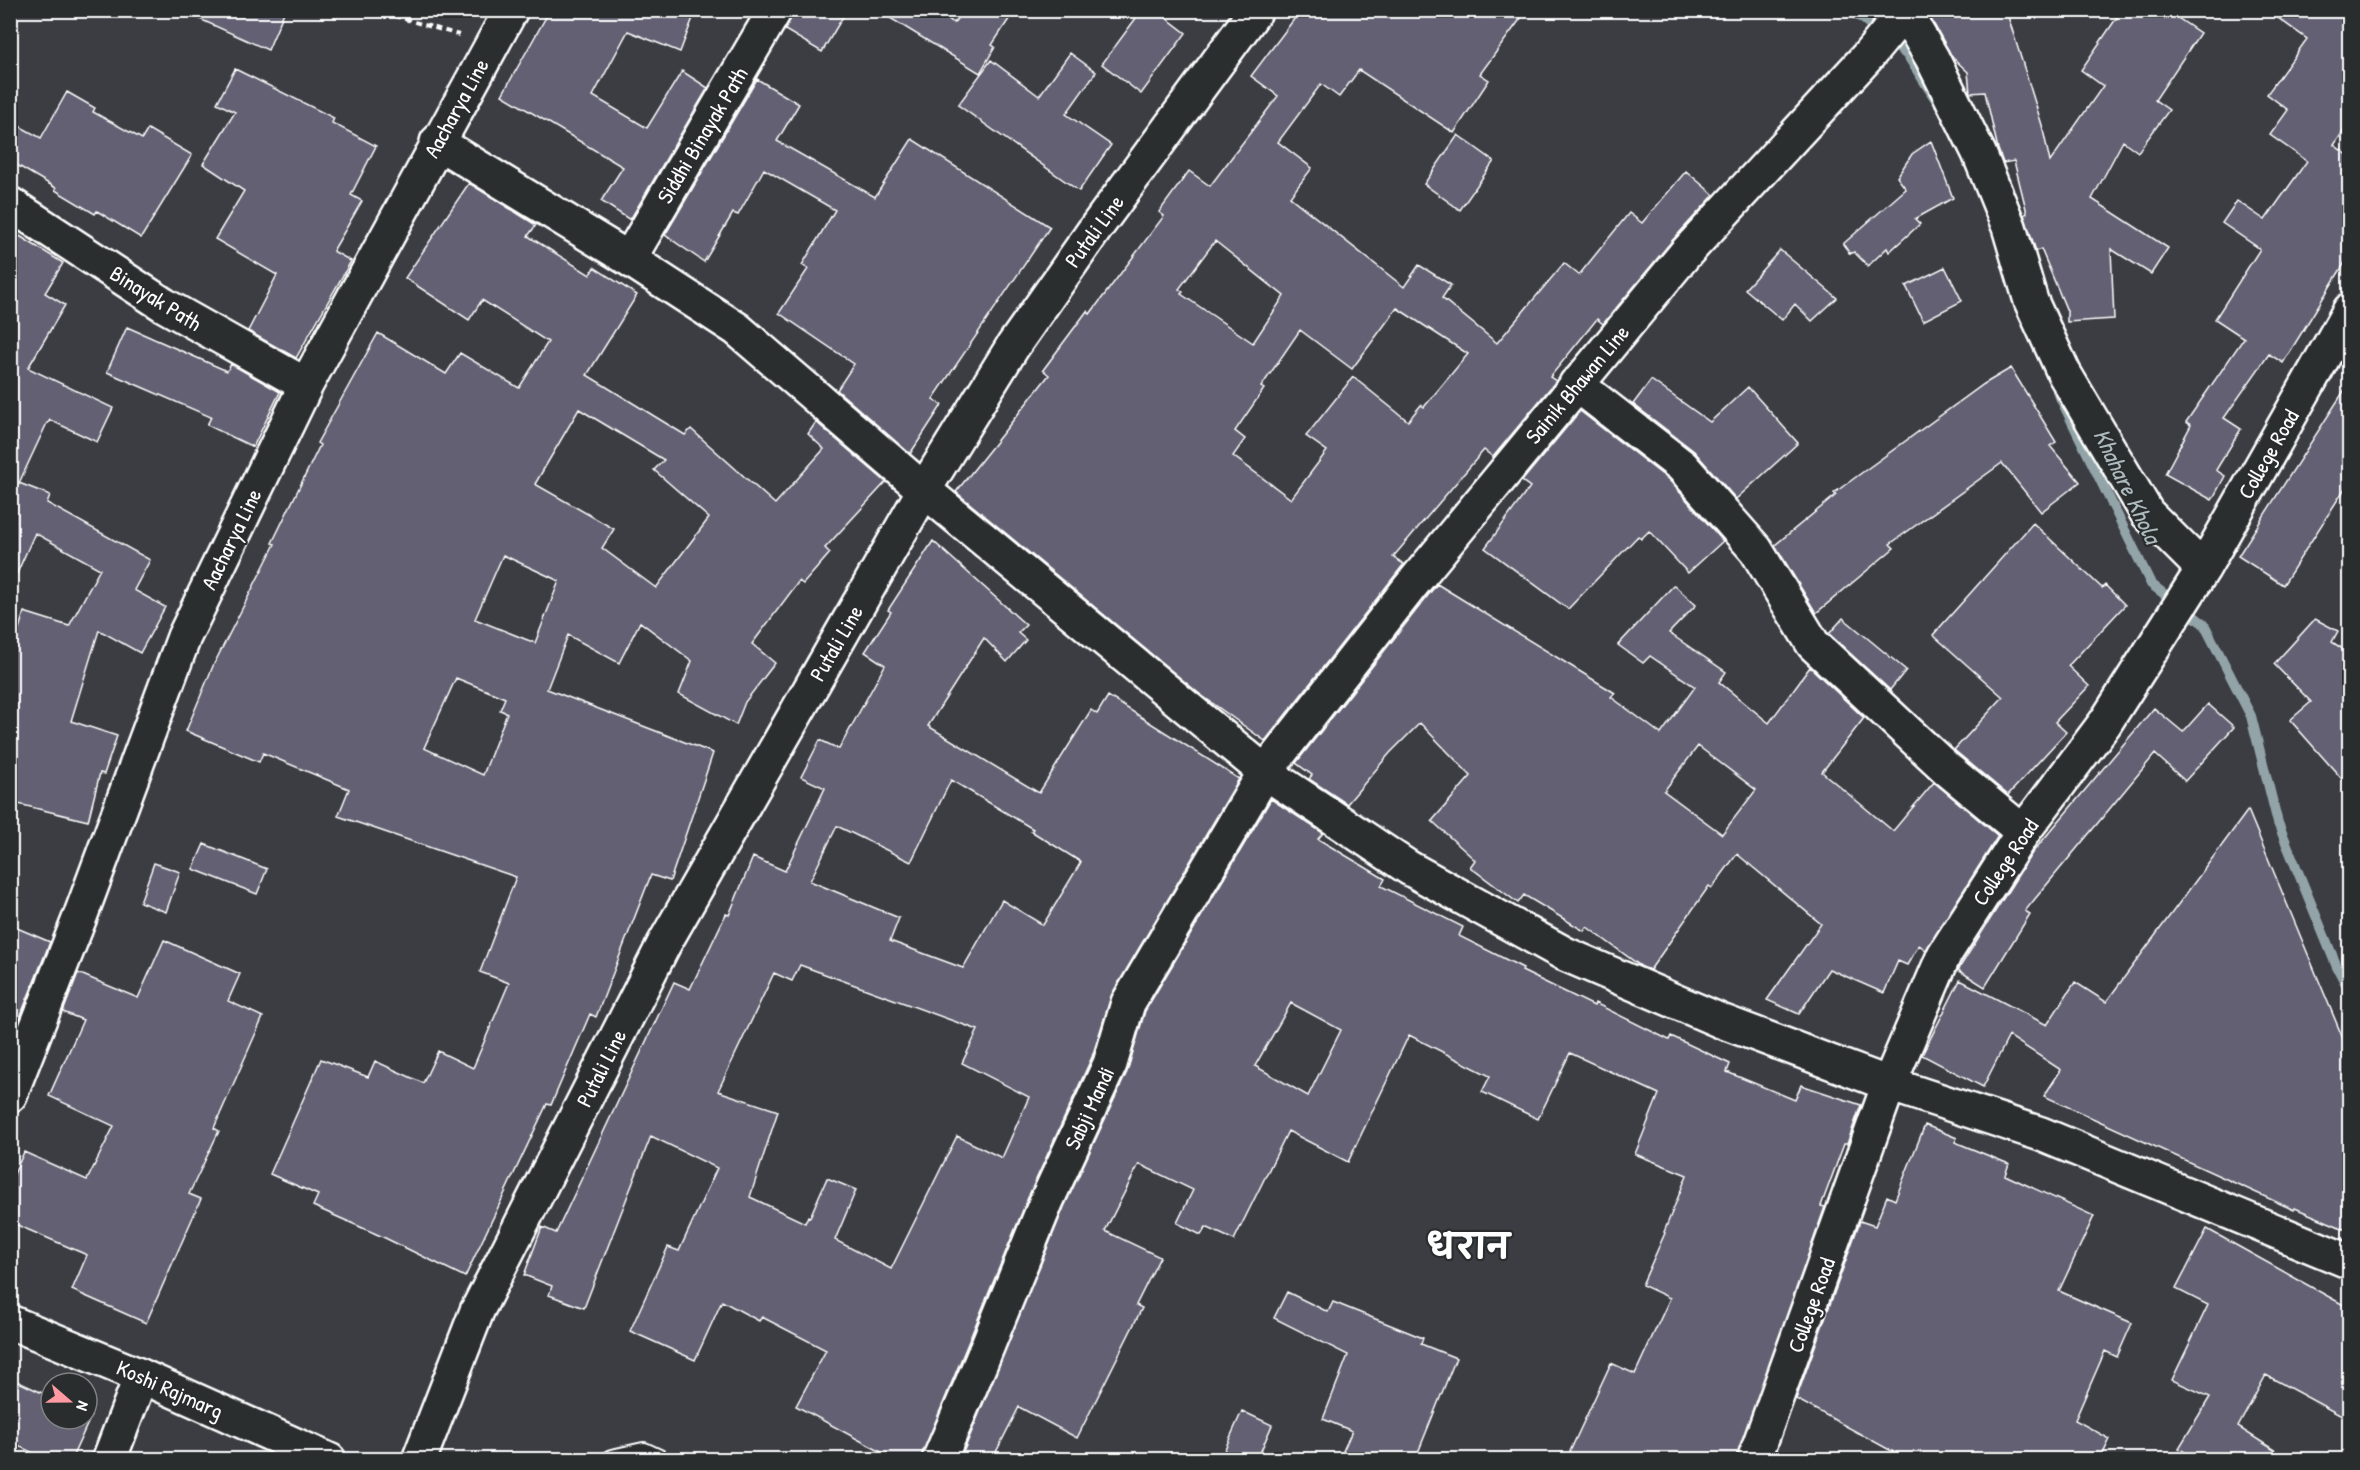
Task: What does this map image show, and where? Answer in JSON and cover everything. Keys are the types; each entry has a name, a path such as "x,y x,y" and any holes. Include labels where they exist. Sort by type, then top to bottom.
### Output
{"street":[{"name":"Aacharya Line","path":"10,1095 80,917 184,637 306,385 511,10"},
{"name":"Siddhi Binayak Path","path":"629,259 775,10"},
{"name":"Putali Line","path":"418,1460 477,1311 664,944 924,490 1019,336 1095,228 1256,10"},
{"path":"1902,16 1937,69 1979,153 2009,227 2031,301 2064,373 2147,513 2200,574"},
{"name":"Sainik Bhawan Line","path":"1265,772 1410,587 1685,254 1868,56 1902,16"},
{"path":"437,142 629,259 737,329 924,490 1265,772 1409,867 1566,954 1721,1021 1889,1084 2041,1134 2349,1262"},
{"name":"Binayak Path","path":"10,204 164,305 306,385"},
{"name":"College Road","path":"1754,1460 1889,1084 1944,955 2023,832 2105,723 2200,574 2349,310"},
{"path":"1576,384 1682,466 1756,550 1813,644 1947,769 2023,832"},
{"name":"Sabji Mandi","path":"939,1460 1047,1200 1110,1064 1128,1004 1265,772"},
{"name":"Koshi Rajmarg","path":"10,1322 141,1376 328,1460"},
{"path":"109,1460 141,1376"}],"lane":[{"path":"612,1460 644,1453 659,1460"}],"path":[{"path":"374,10 492,44"}],"building":[{"path":"180,10 285,10 268,50"},
{"path":"550,10 696,10 680,52 628,31 593,96 647,128 682,71 708,88 630,220 601,201 623,167 502,95"},
{"path":"794,10 847,10 822,52 785,30"},
{"path":"877,10 934,10 954,23 963,10 1015,10 992,45 995,47 980,73"},
{"path":"1142,10 1156,10 1186,33 1141,94 1102,64"},
{"path":"1301,10 1527,10 1480,74 1489,80 1454,133 1359,70 1339,97 1321,84 1278,142 1312,168 1290,197 1404,287 1419,265 1451,285 1442,298 1497,343 1564,263 1579,275 1629,213 1642,223 1686,171 1714,195 1671,242 1603,324 1597,319 1550,377 1556,381 1493,457 1484,450 1393,557 1404,564 1265,741 1197,692 956,492 1049,375 1043,370 1087,311 1090,314 1164,216 1159,212 1189,171 1210,186 1278,96 1251,76","holes":["1215,241 1284,296 1253,343 1181,294 1183,292 1179,289","1397,308 1468,354 1424,407 1421,405 1408,421 1353,377 1306,436 1327,451 1291,499 1233,456 1245,439 1235,431 1264,389 1261,387 1300,330 1352,369"]},
{"path":"1937,10 2006,10 2042,125 2050,162 2103,86 2081,70 2122,10 2166,10 2200,33 2155,100 2169,110 2138,152 2123,141 2092,199 2168,248 2151,274 2111,249 2114,319 2067,322 2067,311 2041,249 2036,251 2024,215 2027,213 2014,161 2003,163 1985,92 1970,93 1968,72 1952,57 1930,17"},
{"path":"2267,10 2349,10 2349,123 2334,145 2349,156 2349,256 2283,363 2269,354 2224,418 2241,429 2216,470 2225,476 2212,500 2165,474 2191,425 2186,422 2244,338 2215,319 2260,249 2222,223 2237,201 2265,220 2307,161 2270,135 2288,110 2267,94 2307,39"},
{"path":"1070,53 1096,72 1066,114 1111,145 1079,191 958,105 991,60 1039,96"},
{"path":"235,69 334,118 332,123 376,146 351,195 362,201 333,251 351,261 296,358 248,331 277,275 215,239 244,191 203,164 235,112 217,103"},
{"path":"757,79 799,104 777,141 875,197 912,139 1050,227 933,399 942,405 910,454 837,390 854,364 779,313 808,269 802,265 835,210 764,169 738,215 733,213 704,262 665,235"},
{"path":"67,92 95,108 93,112 142,139 148,129 192,155 141,238 97,211 95,214 10,161 10,121 41,138"},
{"path":"1458,135 1494,161 1460,210 1424,184"},
{"path":"1931,141 1953,198 1915,219 1920,224 1889,252 1887,248 1868,266 1854,252 1850,254 1843,244 1906,189 1897,177 1912,154"},
{"path":"469,183 536,225 528,236 590,275 594,267 637,295 587,375 685,435 691,429 775,504 824,449 808,434 816,422 886,482 825,548 830,553 803,584 799,581 752,644 775,663 745,702 736,725 679,694 692,661 640,622 619,663 568,635 547,689 713,753 670,881 651,875 596,1017 590,1014 551,1105 547,1104 465,1277 313,1206 318,1195 270,1174 321,1059 368,1077 375,1061 423,1083 438,1051 473,1068 509,983 480,972 516,877 338,816 349,789 263,753 259,762 186,731 213,666 275,544 272,543 320,445 317,443 378,333 446,374 460,353 519,388 548,342 482,300 469,320 405,278","holes":["579,409 664,460 654,470 709,518 656,588 602,548 614,529 535,484","503,555 559,581 535,643 475,619","456,678 505,698 500,710 507,713 483,775 424,748"]},
{"path":"10,230 63,263 45,293 65,305 28,368 113,408 97,442 50,420 19,483 50,495 47,503 150,560 134,590 165,607 140,653 99,630 71,721 117,736 104,774 100,773 88,821 10,802 10,659 24,612 69,626 100,569 35,533 10,589"},
{"path":"1780,250 1837,298 1812,321 1795,304 1782,320 1745,289"},
{"path":"1945,267 1962,301 1923,321 1906,286"},
{"path":"127,327 227,371 231,364 280,392 253,447 207,425 211,417 107,372"},
{"path":"2011,368 2056,442 2050,446 2080,482 2041,512 2002,463 1890,544 1894,548 1816,613 1775,545 1836,495 1834,493 1984,384"},
{"path":"1651,380 1710,422 1748,387 1798,443 1736,499 1694,451 1633,404"},
{"path":"2349,383 2349,482 2283,585 2238,556"},
{"path":"1580,411 1669,480 1723,541 1688,573 1649,531 1641,539 1638,536 1568,609 1485,548 1530,487 1522,481"},
{"path":"2033,523 2102,588 2105,585 2125,605 2068,666 2089,686 2055,722 2066,732 2008,795 1954,750 2003,697 1933,635"},
{"path":"933,541 1026,625 1018,633 1026,640 1007,662 984,638 928,726 1039,793 1091,710 1097,714 1108,696 1239,779 1112,994 1092,1057 1030,1193 920,1460 896,1460 796,1406 826,1350 762,1317 759,1321 722,1301 695,1360 630,1331 668,1247 679,1251 717,1168 651,1136 584,1308 549,1295 552,1286 524,1275 542,1227 556,1233 674,982 690,989 726,914 729,915 753,857 785,871 825,788 801,777 820,740 839,749 885,665 865,652 891,612 888,610","holes":["951,780 1033,829 1031,831 1081,862 1043,925 1002,900 963,968 890,941 899,918 810,881 837,826 911,862","800,965 978,1030 962,1063 1029,1097 1002,1158 957,1136 891,1269 835,1240 856,1190 827,1178 810,1217 808,1216 805,1223 750,1197 778,1111 718,1091 774,973 792,981"]},
{"path":"1437,584 1615,693 1611,697 1661,734 1695,687 1650,656 1643,663 1618,645 1674,585 1696,605 1669,633 1726,672 1719,682 1769,723 1810,667 1864,718 1822,772 1893,831 1934,782 1998,836 1926,950 1919,945 1907,965 1898,961 1884,993 1829,969 1799,1014 1767,1000 1821,924 1737,854 1712,888 1709,886 1650,970 1642,967 1587,927 1584,931 1524,895 1518,903 1470,867 1475,860 1432,821 1471,776 1420,723 1390,753 1347,804 1309,779 1312,775 1296,763","holes":["1698,746 1756,790 1722,834 1664,791"]},
{"path":"1843,618 1906,670 1890,690 1829,634"},
{"path":"2315,619 2338,631 2332,642 2349,653 2349,787 2290,720 2311,702 2274,664"},
{"path":"2208,704 2234,727 2185,781 2155,754 2025,911 2030,914 1985,987 1958,970 2032,853 2154,708 2183,732"},
{"path":"1271,799 1323,833 1318,839 1385,879 1381,886 1463,927 1459,936 1523,968 1522,971 1594,1006 1595,1003 1669,1040 1671,1036 1730,1064 1727,1072 1795,1100 1801,1085 1861,1105 1821,1206 1825,1207 1736,1460 1566,1460 1611,1363 1635,1374 1670,1298 1642,1285 1687,1175 1635,1154 1659,1094 1570,1053 1538,1119 1482,1092 1490,1076 1409,1035 1348,1162 1288,1131 1234,1240 1206,1227 1201,1235 1177,1223 1193,1190 1139,1164 1105,1231 1160,1257 1136,1305 1142,1308 1077,1438 1019,1407 992,1460 960,1460 1064,1207 1127,1072 1145,1011","holes":["1291,1003 1341,1030 1308,1096 1255,1066"]},
{"path":"2248,810 2349,1053 2349,1231 2295,1208 2294,1210 2044,1096 2061,1070 2009,1036 1983,1087 1922,1055 1960,980 2047,1025 2075,982 2106,1002"},
{"path":"204,844 267,869 257,894 193,869"},
{"path":"154,863 180,872 166,912 140,902"},
{"path":"10,925 50,942 10,1042"},
{"path":"164,940 240,974 228,1001 263,1017 214,1128 219,1131 189,1194 201,1199 146,1323 72,1290 87,1255 10,1222 10,1183 24,1152 87,1180 114,1126 49,1096 83,1020 63,1012 78,973 138,998"},
{"path":"1925,1125 1957,1138 1955,1142 2009,1164 2005,1175 2094,1216 2059,1291 2132,1323 2117,1357 2105,1351 2075,1420 2110,1439 2100,1460 1908,1460 1796,1399 1860,1221 1875,1226 1887,1196 1895,1200"},
{"path":"2207,1229 2349,1308 2349,1420 2266,1375 2238,1427 2290,1460 2197,1460 2179,1448 2210,1397 2172,1380 2208,1305 2176,1289"},
{"path":"1287,1292 1328,1312 1333,1302 1423,1338 1421,1344 1456,1358 1415,1460 1339,1460 1352,1431 1323,1419 1348,1355 1274,1318"},
{"path":"10,1378 39,1391 39,1431 84,1431 71,1460 48,1460 10,1442"},
{"path":"1242,1411 1272,1425 1257,1460 1220,1460"}],"waterway":[{"name":"Khahare Khola","path":"1846,10 1862,18 1908,56 1938,103"},
{"name":"Khahare Khola","path":"2057,391 2151,584 2204,624 2251,716 2278,823 2337,967 2350,992"}],"district":[{"name":"धरान","path":"1468,1246"}]}
